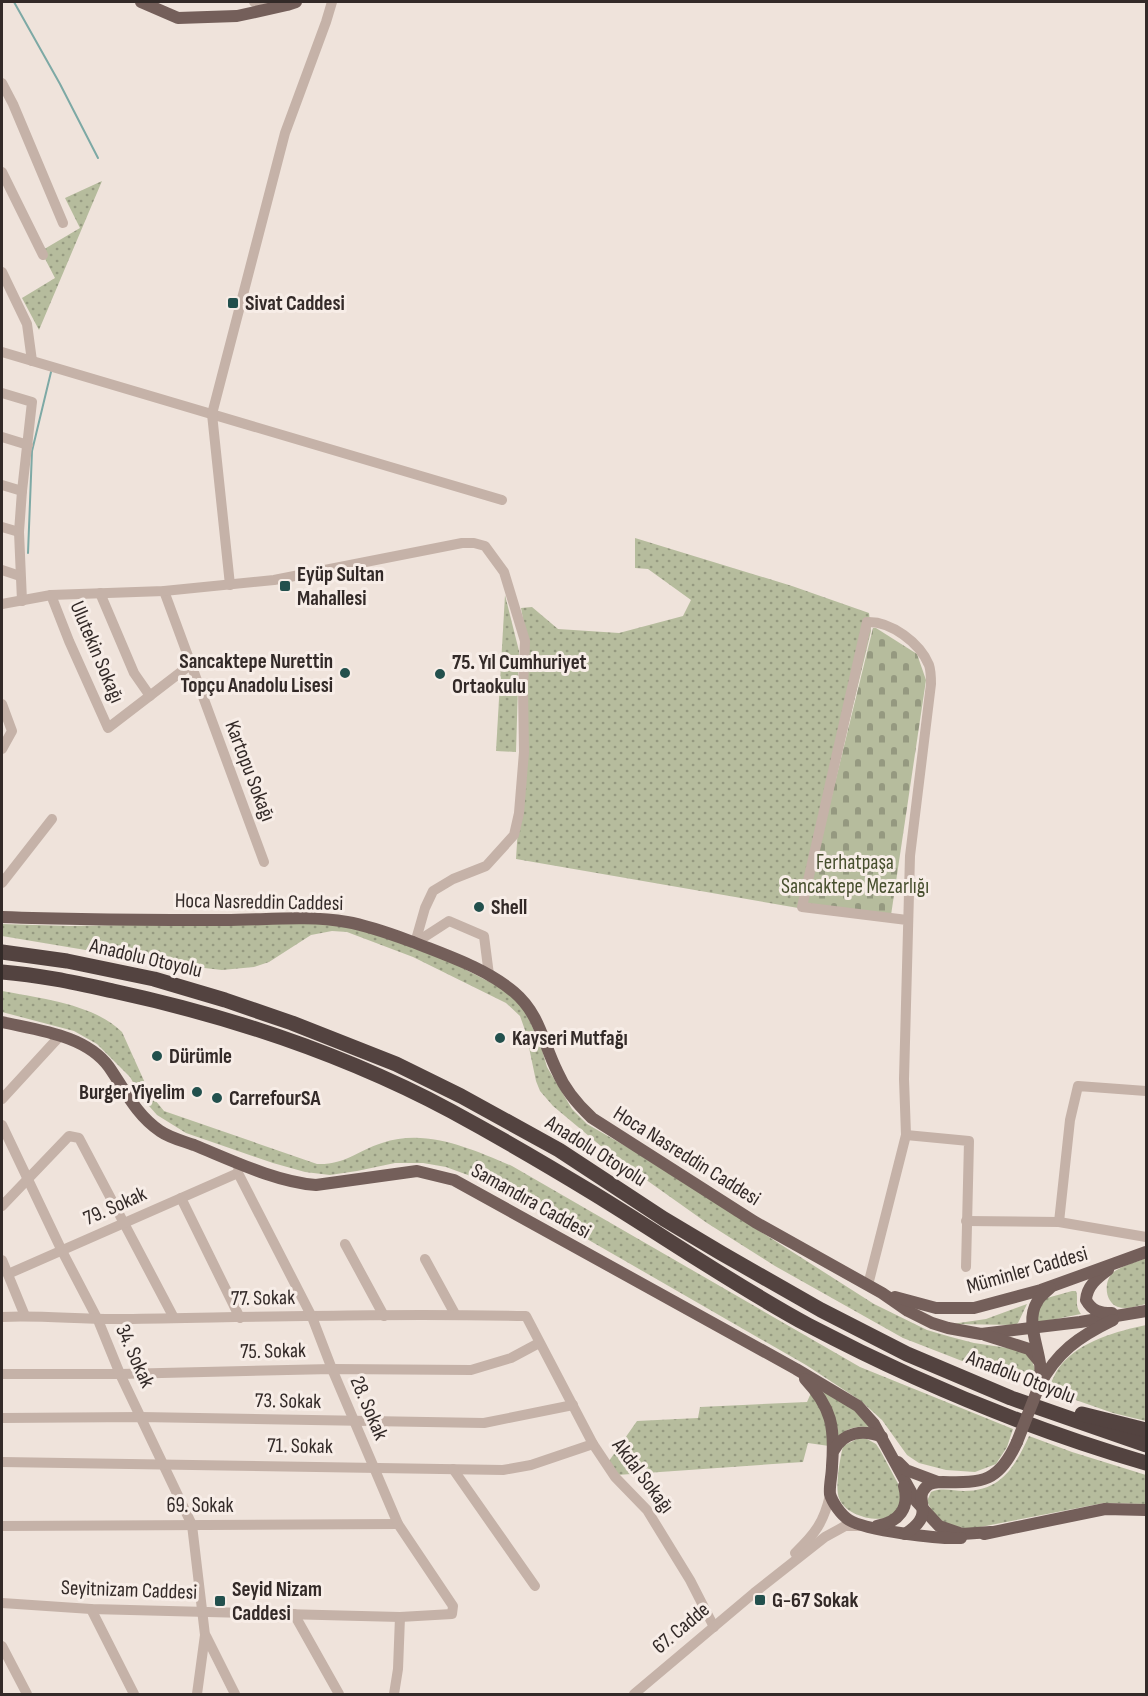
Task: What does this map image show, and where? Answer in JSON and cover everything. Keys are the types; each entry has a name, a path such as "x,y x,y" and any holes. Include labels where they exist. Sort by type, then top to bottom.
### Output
{"highway":[{"name":"Anadolu Otoyolu","path":"2,952 67,961 154,980 280,1019 396,1064 461,1096 559,1150 664,1219 821,1310 907,1354 1011,1398 1146,1444"},
{"name":"Anadolu Otoyolu","path":"2,972 51,978 217,1017 312,1049 377,1076 450,1111 593,1193 707,1266 806,1324 942,1391 1146,1463"},
{"path":"1011,1398 1146,1430"}],"main road":[{"path":"141,2 178,18 237,15 296,2"},
{"name":"Hoca Nasreddin Caddesi","path":"2,917 161,920 312,919 347,922 378,930 476,967 515,993 531,1009 562,1081 577,1105 592,1118 755,1222 882,1293"},
{"name":"Samandıra Caddesi","path":"2,1022 82,1044 107,1065 137,1111 161,1132 238,1168 300,1184 316,1185 417,1171 454,1180 796,1369 858,1406 874,1424 922,1507 939,1526 962,1534 991,1532"},
{"name":"Müminler Caddesi","path":"882,1293 936,1308 974,1308 1053,1285 1146,1252"},
{"path":"1118,1263 1095,1280 1086,1293 1086,1300 1092,1309 1098,1312 1125,1314"},
{"path":"1039,1386 1041,1368 1034,1328 1036,1303 1053,1285"},
{"path":"882,1293 908,1311 932,1323 981,1334 1029,1349 1035,1355 1041,1368"},
{"path":"981,1334 1146,1311"},
{"path":"905,1534 921,1521 923,1492 926,1486 939,1482 966,1483 988,1478 1000,1470 1009,1460 1050,1365 1063,1351 1108,1322 1125,1314"},
{"path":"796,1369 819,1394 830,1416 833,1452 830,1494 837,1507 848,1519 871,1527 905,1534 949,1539 1105,1509 1146,1510"},
{"path":"833,1452 839,1442 856,1433 864,1432 882,1437"},
{"path":"893,1457 906,1470 939,1482"},
{"path":"871,1527 894,1521 903,1513 906,1504 903,1476"}],"street":[{"path":"254,2 268,9"},
{"path":"230,585 212,414 285,133 332,2"},
{"path":"2,83 63,223"},
{"path":"2,110 12,104"},
{"path":"2,172 43,255"},
{"path":"2,272 27,324 32,361"},
{"path":"2,298 16,302"},
{"path":"2,352 502,500"},
{"path":"2,393 32,402 19,532 22,601"},
{"path":"2,437 28,445"},
{"path":"2,485 22,491"},
{"path":"2,527 19,532"},
{"path":"2,604 51,595 164,591 230,585 300,575 469,543 482,544 488,548 504,572 525,641 524,752 519,813 514,835 486,866 453,879 433,891 425,908 415,943"},
{"path":"2,570 20,576"},
{"name":"Kartopu Sokağı","path":"164,591 264,862"},
{"path":"100,593 134,673 150,696"},
{"name":"Ulutekin Sokağı","path":"51,595 69,642 108,728 190,664"},
{"path":"868,1285 906,1135 904,1079 910,856 931,684 930,668 923,653 910,639 876,621 867,622 802,907 908,920"},
{"path":"2,704 12,731 2,749"},
{"path":"2,883 52,819"},
{"path":"415,943 449,921 484,936 489,975"},
{"path":"2,1099 59,1037"},
{"path":"1059,1222 1070,1120 1078,1086 1146,1091"},
{"name":"34. Sokak","path":"2,1125 62,1251 98,1320 120,1374 192,1525 206,1635"},
{"path":"906,1135 969,1140 966,1267"},
{"path":"2,1206 69,1136 79,1138 174,1318"},
{"name":"79. Sokak","path":"8,1274 181,1198 238,1168"},
{"name":"28. Sokak","path":"238,1168 312,1317 398,1524 453,1606 452,1614 400,1617"},
{"path":"181,1198 240,1318"},
{"path":"966,1221 1059,1222 1146,1237"},
{"path":"345,1244 384,1316"},
{"path":"425,1258 455,1314"},
{"path":"2,1260 25,1316"},
{"name":"77. Sokak","path":"2,1317 98,1320 455,1314 526,1316"},
{"name":"Akdal Sokağı","path":"526,1316 593,1444 615,1477 647,1510 690,1580 714,1627"},
{"name":"75. Sokak","path":"2,1374 332,1369 471,1370 511,1358 539,1343"},
{"name":"73. Sokak","path":"2,1418 141,1417 484,1423 573,1405"},
{"name":"71. Sokak","path":"2,1462 502,1470 531,1465 593,1444"},
{"path":"453,1469 535,1586"},
{"name":"67. Cadde","path":"754,1593 817,1529 824,1518 830,1494"},
{"name":"69. Sokak","path":"2,1526 398,1524"},
{"name":"67. Cadde","path":"634,1695 754,1593 835,1531 845,1526 871,1527"},
{"name":"Seyitnizam Caddesi","path":"2,1604 92,1609 400,1617"},
{"path":"92,1609 134,1695"},
{"path":"294,1614 339,1695"},
{"path":"394,1695 398,1669 400,1617"},
{"path":"197,1695 206,1635"},
{"path":"206,1635 235,1695"},
{"path":"2,1646 27,1695"}],"green space":[{"path":"102,181 39,330 22,298 55,278 41,251 80,228 65,198"},
{"path":"635,538 792,586 869,613 871,631 804,909 516,859 529,652 521,608 532,607 558,629 619,633 683,616 691,600 648,569 635,568"},
{"path":"505,595 519,651 516,752 496,751"},
{"name":"Ferhatpaşa Sancaktepe Mezarlığı","path":"873,628 917,654 926,680 890,922 804,909"},
{"path":"308,922 345,925 376,933 453,963 505,990 523,1007 540,1043 547,1067 572,1109 587,1124 634,1151 874,1304 927,1330 974,1343 1021,1350 1029,1354 1036,1371 1033,1384 975,1366 903,1338 775,1266 707,1223 614,1157 553,1106 540,1091 536,1081 520,1016 506,1003 413,957 347,932 332,931 311,935 269,962 254,967 222,970 169,964 2,936 2,924 70,926"},
{"path":"2,991 65,1004 110,1022 122,1032 150,1094 164,1111 317,1164 343,1160 382,1143 416,1138 449,1142 512,1166 860,1367 1013,1429 1007,1447 996,1464 975,1472 946,1470 919,1463 907,1455 882,1420 861,1401 806,1365 554,1220 476,1178 446,1167 423,1163 395,1163 330,1175 305,1172 186,1133 157,1115 142,1098 130,1077 97,1044 74,1031 2,1012"},
{"path":"1146,1258 1146,1304 1125,1308 1113,1304 1108,1296 1108,1279 1122,1267"},
{"path":"1076,1291 1081,1314 1036,1323 1036,1311 1047,1298"},
{"path":"1027,1304 1015,1325 952,1324 986,1319"},
{"path":"1146,1325 1146,1421 1113,1413 1047,1390 1061,1365 1078,1349 1100,1338"},
{"path":"826,1391 855,1410 872,1427 852,1428 837,1439 835,1420 822,1393"},
{"path":"811,1393 823,1406 829,1446 808,1443 803,1462 617,1475 609,1461 637,1421 698,1418 700,1407 807,1402"},
{"path":"1029,1436 1146,1475 1146,1504 1104,1503 970,1529 944,1522 934,1514 927,1501 931,1492 943,1489 977,1490 998,1482 1012,1467"},
{"path":"859,1438 876,1444 903,1493 900,1509 882,1519 868,1518 853,1513 842,1504 839,1498 839,1465 843,1446"}],"waterway":[{"path":"14,2 98,158"},
{"path":"28,553 32,451 51,372"}],"place":[{"name":"Sivat Caddesi","path":"233,303"},
{"name":"Eyüp Sultan Mahallesi","path":"285,586"},
{"name":"Sancaktepe Nurettin Topçu Anadolu Lisesi","path":"345,673"},
{"name":"75. Yıl Cumhuriyet Ortaokulu","path":"440,674"},
{"name":"Shell","path":"479,907"},
{"name":"Kayseri Mutfağı","path":"500,1038"},
{"name":"Dürümle","path":"157,1056"},
{"name":"Burger Yiyelim","path":"197,1092"},
{"name":"CarrefourSA","path":"217,1098"},
{"name":"G-67 Sokak","path":"760,1600"},
{"name":"Seyid Nizam Caddesi","path":"220,1601"}]}
